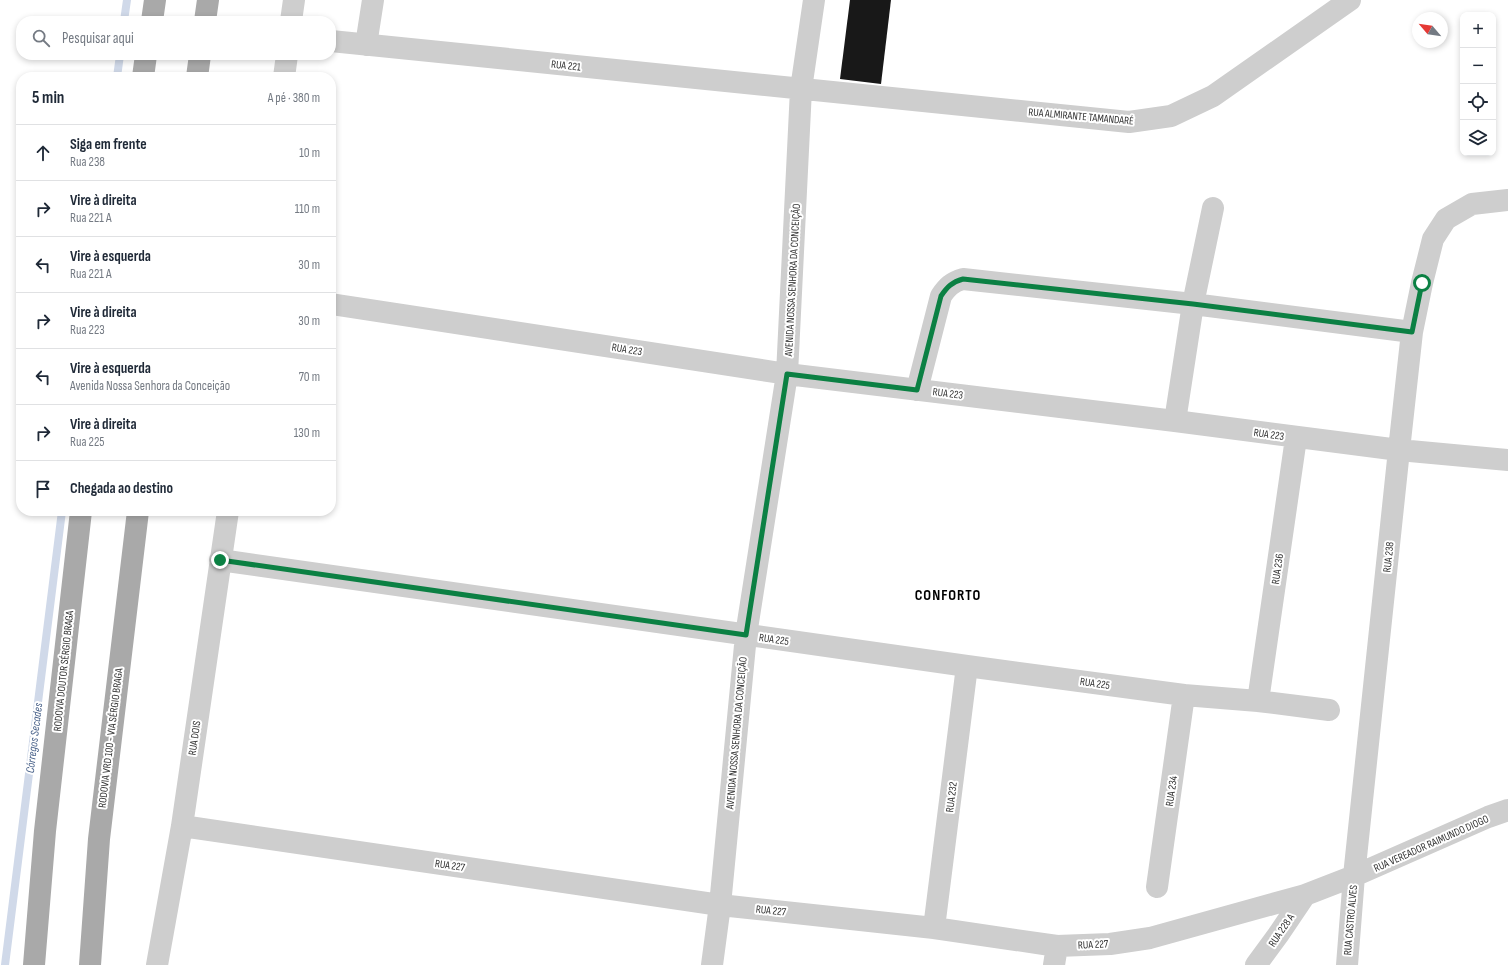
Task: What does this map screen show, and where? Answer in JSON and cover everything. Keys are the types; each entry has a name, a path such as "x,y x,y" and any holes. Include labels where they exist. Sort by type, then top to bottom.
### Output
{"main road":[{"path":"153,16 155,0"},
{"path":"206,16 208,0"},
{"path":"144,72 145,60"},
{"path":"198,72 199,60"},
{"name":"RODOVIA DOUTOR SÉRGIO BRAGA","path":"34,965 45,831 80,516"},
{"name":"RODOVIA VRD 100 - VIA SÉRGIO BRAGA","path":"90,965 98,838 137,516"}],"street":[{"path":"292,16 294,0"},
{"path":"366,45 373,0"},
{"name":"AVENIDA NOSSA SENHORA DA CONCEIÇÃO","path":"712,965 720,905 746,635 787,374 801,89 814,0"},
{"name":"RUA ALMIRANTE TAMANDARÉ","path":"801,89 1130,122 1171,116 1213,96 1350,0"},
{"name":"RUA 221","path":"336,42 801,89"},
{"path":"285,72 286,60"},
{"name":"RUA 238","path":"1354,876 1412,332 1422,283 1433,239 1446,219 1472,204 1508,200"},
{"path":"1176,421 1193,304 1213,208"},
{"path":"917,390 941,296 946,288 954,282 963,279 1193,304 1412,332"},
{"name":"RUA 223","path":"336,305 787,374 1176,421 1296,438 1399,450 1508,460"},
{"name":"RUA 236","path":"1258,701 1296,438"},
{"name":"RUA DOIS","path":"157,965 182,826 227,516"},
{"name":"RUA 225","path":"220,560 967,666 1184,695 1258,701 1329,710"},
{"name":"RUA 232","path":"934,928 967,666"},
{"name":"RUA 234","path":"1158,887 1184,695"},
{"name":"RUA VEREADOR RAIMUNDO DIOGO","path":"1354,876 1488,817 1508,810"},
{"name":"RUA 227","path":"182,826 720,905 934,928 1055,955 1150,938 1304,895 1354,876"},
{"name":"RUA CASTRO ALVES","path":"1347,965 1354,876"},
{"name":"RUA 228 A","path":"1256,965 1304,895"}],"building":[{"path":"850,0 891,0 881,84 840,79"}],"waterway":[{"name":"Córregos Secades","path":"125,16 127,0"},
{"name":"Córregos Secades","path":"118,72 119,60"},
{"name":"Córregos Secades","path":"5,965 61,516"}],"district":[{"name":"CONFORTO","path":"948,595"}],"route":[{"path":"220,560 746,635 787,374 917,390 941,296 946,288 954,282 963,279 1193,304 1412,332 1422,283"}]}
